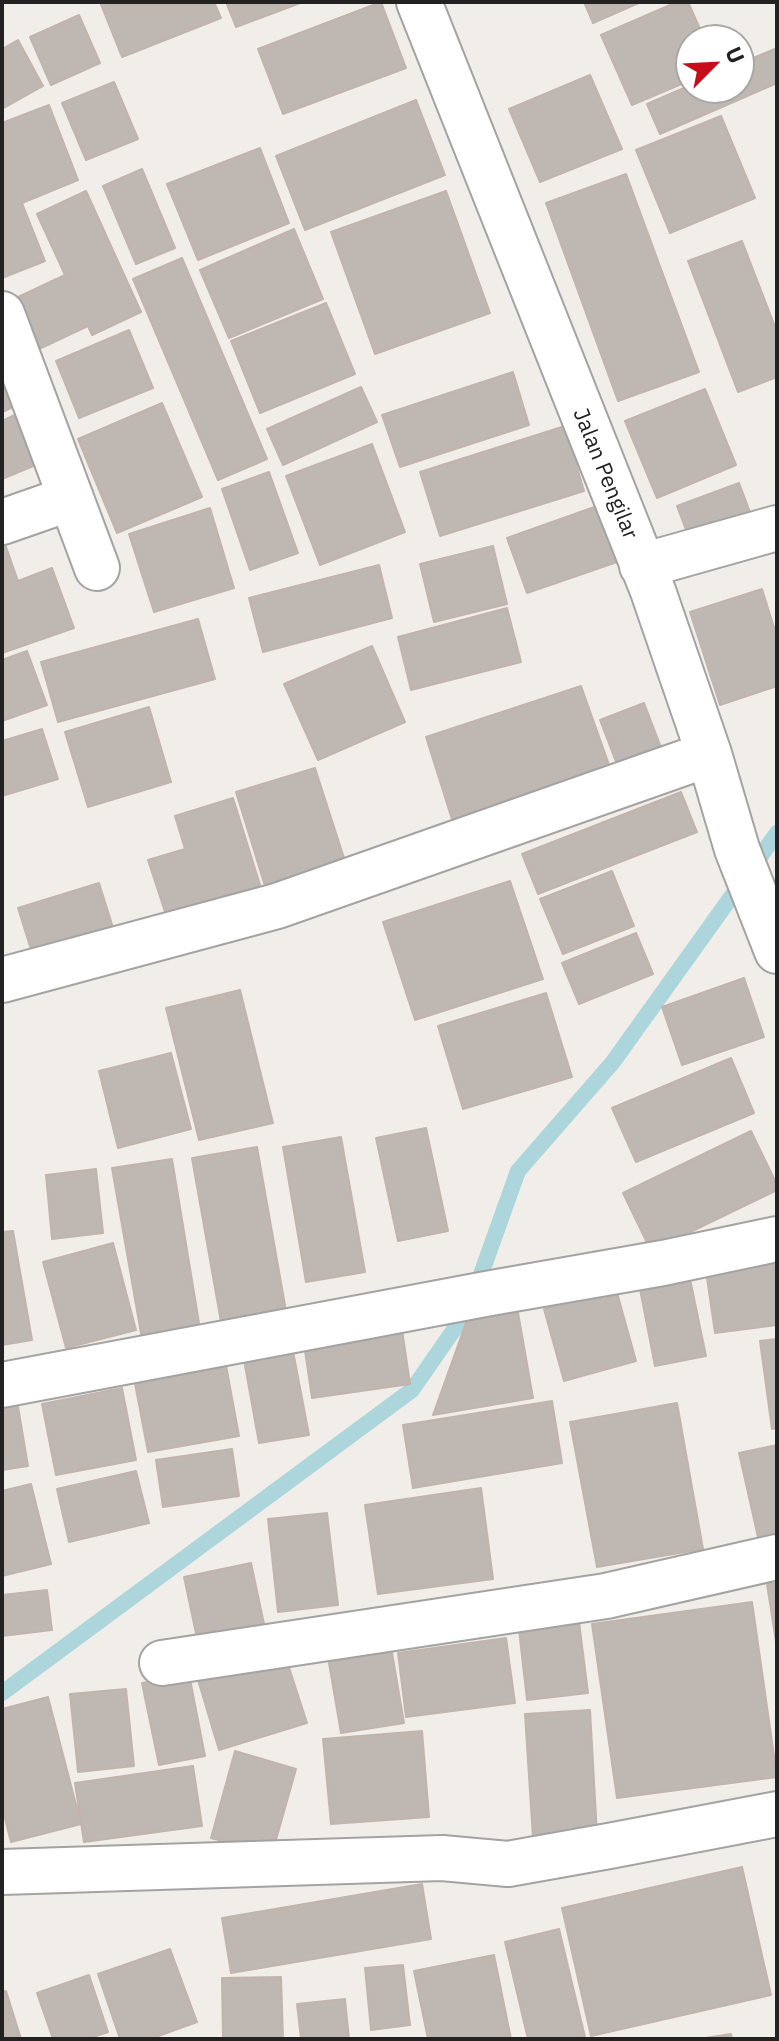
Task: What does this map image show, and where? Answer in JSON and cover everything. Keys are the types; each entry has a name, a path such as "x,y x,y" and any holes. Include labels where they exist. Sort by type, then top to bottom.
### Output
{"street":[{"name":"Jalan Pengilar","path":"419,2 653,591 709,754 737,849 777,951"},
{"path":"2,314 97,568"},
{"path":"2,522 71,498"},
{"path":"642,566 777,528"},
{"path":"2,980 277,906 709,754"},
{"path":"2,1385 663,1263 777,1239"},
{"path":"162,1663 606,1596 777,1557"},
{"path":"2,1872 442,1858 508,1864 777,1814"}],"building":[{"path":"100,2 214,2 221,18 122,57"},
{"path":"226,2 303,2 236,27"},
{"path":"381,2 406,68 283,114 258,49"},
{"path":"584,2 641,2 593,23"},
{"path":"677,2 688,2 698,24 675,24 675,87 632,105 601,35"},
{"path":"79,15 100,63 51,85 30,37"},
{"path":"18,40 43,86 2,109 2,49"},
{"path":"777,48 777,83 755,93 755,57"},
{"path":"590,75 622,149 540,182 509,109"},
{"path":"114,82 138,139 86,160 62,103"},
{"path":"675,92 675,104 729,104 660,134 647,104"},
{"path":"416,100 445,175 305,230 276,156"},
{"path":"49,105 78,180 22,203 45,261 2,278 2,123"},
{"path":"721,116 755,198 670,233 636,150"},
{"path":"260,148 289,223 198,260 167,184"},
{"path":"142,169 175,248 136,264 103,186"},
{"path":"626,174 699,372 618,401 546,203"},
{"path":"86,191 141,312 92,335 88,326 39,349 16,298 65,275 37,214"},
{"path":"446,191 490,313 375,354 331,232"},
{"path":"294,229 323,299 229,338 200,270"},
{"path":"742,241 777,332 777,377 738,392 688,261"},
{"path":"182,258 267,459 218,480 133,279"},
{"path":"326,303 355,374 260,413 231,341"},
{"path":"129,330 153,388 79,418 56,361"},
{"path":"2,367 18,405 2,412"},
{"path":"513,372 529,425 400,467 382,415"},
{"path":"361,387 377,422 283,465 267,429"},
{"path":"705,389 736,465 657,498 625,421"},
{"path":"162,403 202,497 117,533 78,439"},
{"path":"21,412 43,462 2,479 2,421"},
{"path":"565,426 584,491 440,536 420,472"},
{"path":"372,444 405,532 320,565 286,476"},
{"path":"269,472 298,553 250,570 222,489"},
{"path":"739,483 761,541 699,564 677,506"},
{"path":"600,505 620,561 527,593 507,538"},
{"path":"210,508 234,588 154,612 129,534"},
{"path":"5,544 18,581 52,568 74,628 2,653 2,545"},
{"path":"493,546 507,604 434,622 420,564"},
{"path":"379,565 392,618 263,652 249,598"},
{"path":"762,589 777,637 777,686 720,705 690,612"},
{"path":"507,608 521,662 411,690 398,637"},
{"path":"198,619 215,679 58,722 41,662"},
{"path":"372,646 405,722 318,760 284,684"},
{"path":"27,651 47,705 2,721 2,660"},
{"path":"581,686 613,776 456,832 426,737"},
{"path":"644,703 662,750 618,767 600,720"},
{"path":"149,707 171,782 88,807 65,732"},
{"path":"42,729 58,779 2,796 2,741"},
{"path":"315,768 345,861 265,886 236,792"},
{"path":"681,792 697,832 538,894 522,854"},
{"path":"233,798 265,901 171,930 148,860 185,849 175,816"},
{"path":"612,871 634,926 563,954 540,899"},
{"path":"510,881 543,979 415,1020 383,922"},
{"path":"99,883 115,934 34,959 18,908"},
{"path":"636,933 653,974 579,1004 562,963"},
{"path":"744,978 764,1037 682,1065 662,1007"},
{"path":"240,990 273,1123 199,1140 166,1008"},
{"path":"546,993 572,1077 463,1109 438,1026"},
{"path":"171,1053 191,1129 118,1148 99,1071"},
{"path":"731,1058 754,1113 636,1162 612,1108"},
{"path":"426,1128 448,1231 398,1241 376,1138"},
{"path":"751,1131 777,1190 651,1251 623,1193"},
{"path":"341,1137 365,1272 306,1282 283,1147"},
{"path":"257,1147 286,1311 221,1322 192,1158"},
{"path":"172,1159 200,1329 142,1339 112,1168"},
{"path":"96,1169 103,1233 52,1239 46,1175"},
{"path":"13,1231 32,1340 2,1345 2,1232"},
{"path":"113,1243 136,1330 66,1348 43,1262"},
{"path":"777,1247 777,1325 715,1333 704,1257"},
{"path":"689,1274 706,1356 655,1366 639,1284"},
{"path":"616,1289 636,1361 564,1381 544,1309"},
{"path":"516,1301 533,1398 433,1415 471,1309"},
{"path":"401,1323 410,1384 312,1398 303,1337"},
{"path":"777,1339 777,1428 772,1429 760,1341"},
{"path":"293,1351 309,1435 259,1443 244,1360"},
{"path":"225,1360 239,1436 148,1452 134,1378"},
{"path":"122,1388 136,1460 56,1475 42,1404"},
{"path":"16,1395 28,1466 2,1470 2,1398"},
{"path":"552,1401 562,1463 413,1488 403,1425"},
{"path":"677,1403 703,1549 597,1567 570,1422"},
{"path":"777,1445 777,1533 758,1537 739,1453"},
{"path":"232,1449 239,1496 163,1507 156,1460"},
{"path":"136,1471 149,1523 69,1542 57,1489"},
{"path":"31,1484 51,1564 2,1576 2,1491"},
{"path":"481,1488 493,1579 378,1594 365,1505"},
{"path":"327,1513 338,1605 278,1612 268,1519"},
{"path":"251,1563 264,1624 197,1638 184,1577"},
{"path":"777,1583 777,1648 767,1584"},
{"path":"47,1590 52,1630 2,1636 2,1595"},
{"path":"752,1602 777,1777 617,1798 592,1624"},
{"path":"578,1614 588,1693 527,1700 518,1621"},
{"path":"506,1638 515,1703 406,1717 398,1653"},
{"path":"391,1647 404,1723 341,1733 328,1657"},
{"path":"284,1652 307,1723 219,1750 198,1680"},
{"path":"189,1674 205,1756 159,1765 142,1683"},
{"path":"126,1689 134,1766 78,1772 70,1694"},
{"path":"48,1697 81,1824 11,1842 2,1807 2,1709"},
{"path":"590,1710 597,1835 533,1838 525,1714"},
{"path":"422,1731 429,1817 331,1824 323,1739"},
{"path":"235,1751 296,1769 272,1854 211,1838"},
{"path":"193,1766 202,1826 84,1842 75,1783"},
{"path":"742,1867 771,1995 591,2036 562,1908"},
{"path":"422,1884 431,1939 231,1973 222,1918"},
{"path":"559,1929 585,2037 528,2039 505,1942"},
{"path":"170,1949 197,2022 150,2039 120,2039 98,1974"},
{"path":"494,1955 511,2039 428,2039 414,1971"},
{"path":"403,1965 410,2025 371,2030 365,1968"},
{"path":"89,1975 108,2032 87,2039 53,2039 37,1993"},
{"path":"281,1977 283,2039 223,2039 222,1978"},
{"path":"6,1991 21,2039 2,2039 2,1992"},
{"path":"345,1999 349,2039 301,2039 297,2004"},
{"path":"731,2034 732,2039 699,2039"}],"waterway":[{"path":"2,1693 412,1390 469,1308 518,1171 613,1062 777,833"}]}
